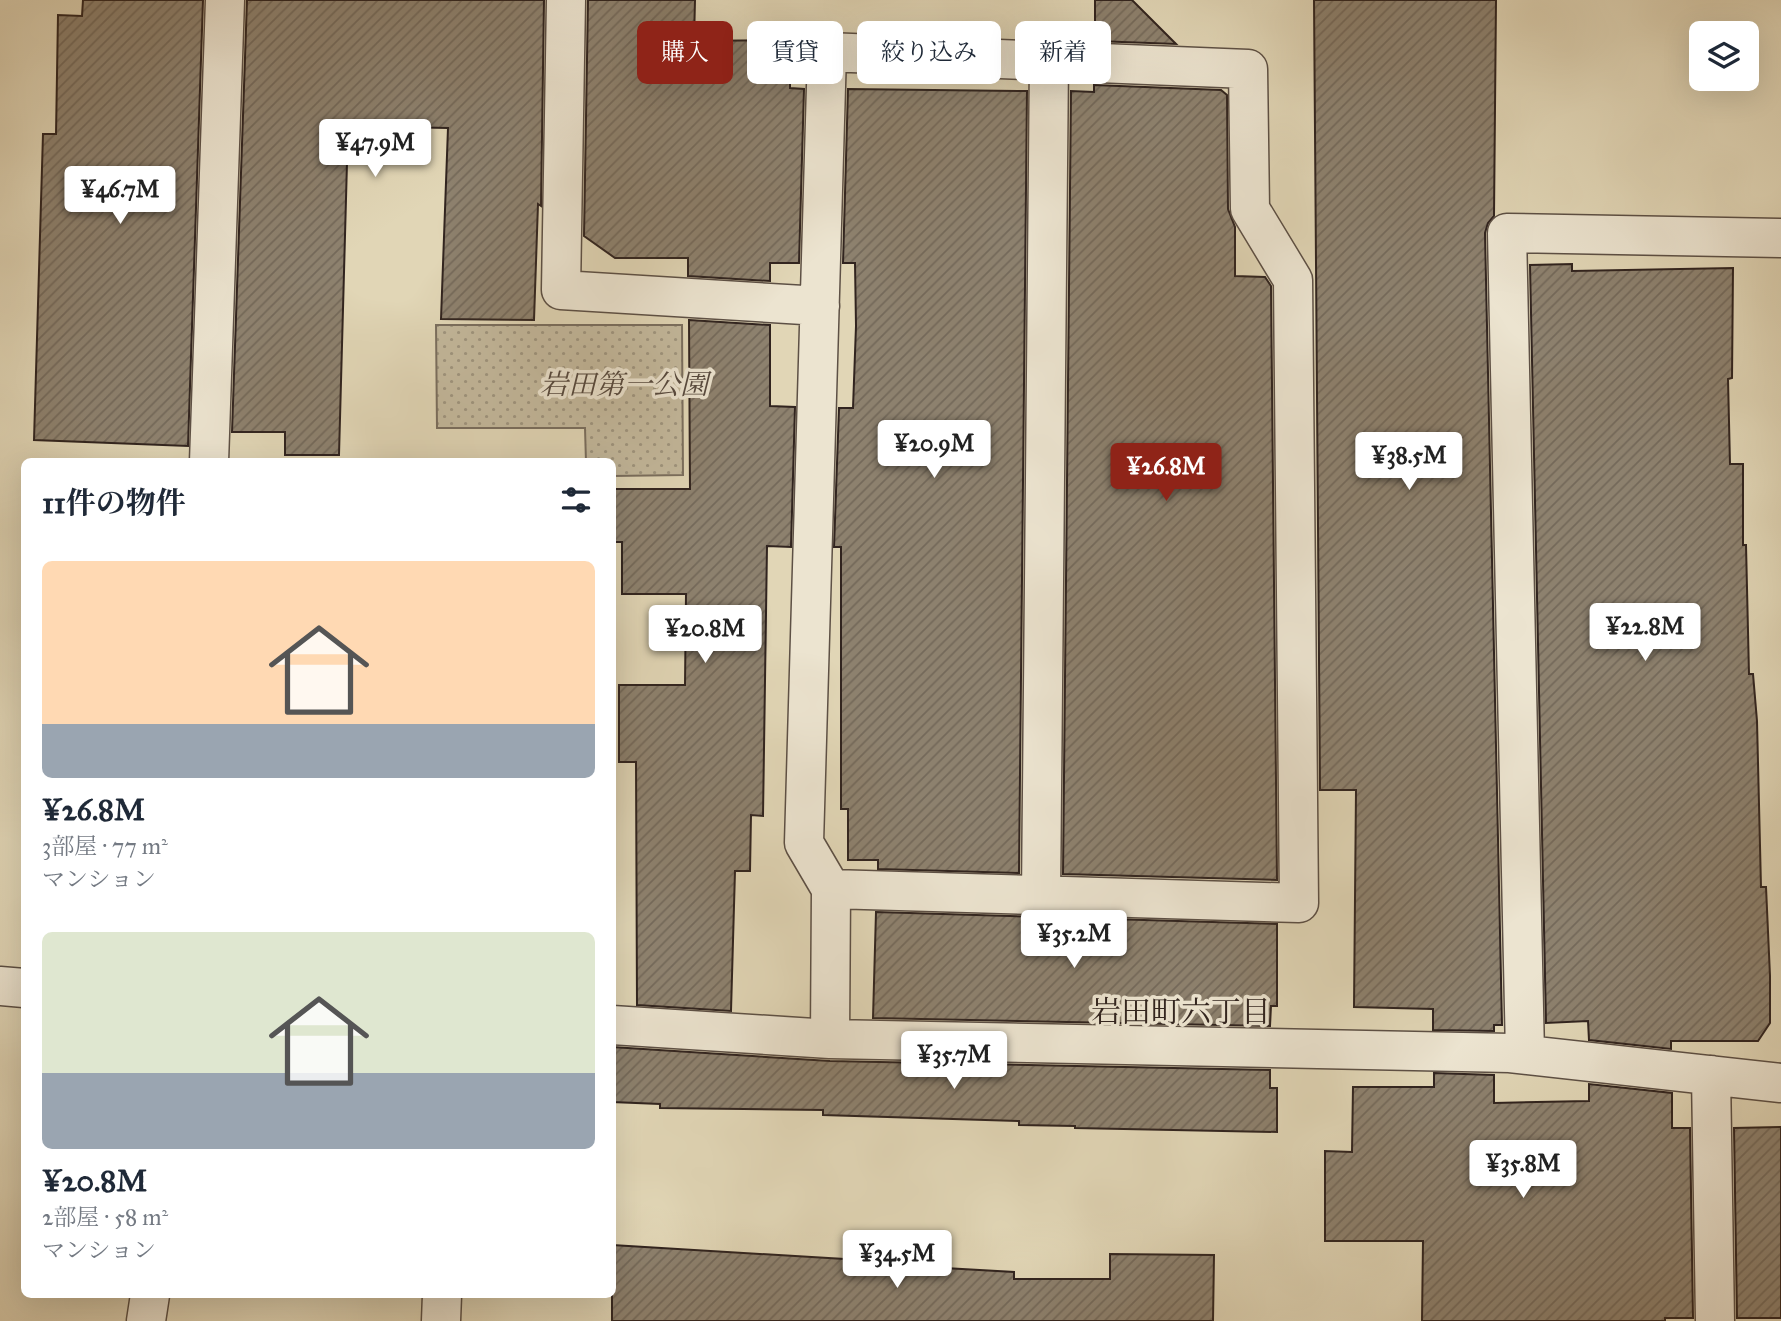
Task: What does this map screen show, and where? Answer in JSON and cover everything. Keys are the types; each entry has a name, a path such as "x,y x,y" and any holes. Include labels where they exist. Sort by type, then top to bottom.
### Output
{"street":[{"path":"209,458 225,0"},
{"path":"566,0 561,290 820,306"},
{"path":"831,1039 831,890 804,843 827,52 1015,59"},
{"path":"831,890 1298,903 1293,280 1250,209 1248,69 1111,63"},
{"path":"1041,895 1049,84"},
{"path":"1525,1054 1507,233 1781,238"},
{"path":"0,986 21,988"},
{"path":"616,1025 831,1039 1525,1054 1781,1083"},
{"path":"1711,1074 1715,1321"},
{"path":"146,1321 150,1298"},
{"path":"441,1321 442,1298"}],"green space":[{"name":"岩田第一公園","path":"436,325 682,325 683,475 616,476 616,458 586,458 585,428 437,428"}],"building":[{"path":"83,0 203,0 188,446 34,440 43,134 56,134 58,15 82,16"},
{"path":"247,0 544,0 541,206 538,204 534,320 441,319 448,128 348,126 339,455 285,455 285,432 232,432"},
{"path":"588,0 695,0 694,21 637,21 637,84 733,84 733,41 747,40 747,84 790,84 790,88 804,89 799,263 770,263 770,281 688,276 688,258 615,258 584,236"},
{"path":"1095,0 1132,0 1176,44 1111,42 1111,21 1095,21"},
{"path":"1314,0 1496,0 1494,216 1485,233 1502,1025 1494,1025 1494,1031 1433,1030 1433,1009 1354,1007 1356,790 1320,790"},
{"path":"1094,85 1221,90 1227,95 1228,209 1235,227 1235,276 1265,277 1271,286 1277,880 1063,874 1071,91 1094,92"},
{"path":"848,89 1027,91 1019,873 878,869 878,860 848,860 848,809 841,809 841,547 834,547 839,408 853,408 856,326 855,263 843,263"},
{"path":"1572,264 1572,271 1733,268 1732,378 1728,379 1730,464 1743,464 1743,545 1746,545 1749,674 1753,674 1757,721 1761,887 1766,887 1770,976 1770,1023 1758,1041 1671,1041 1671,1049 1589,1040 1588,1021 1546,1023 1530,265"},
{"path":"689,320 770,325 770,406 795,407 791,547 767,546 763,816 751,815 750,871 735,871 731,1011 637,1005 636,762 619,762 619,685 685,685 686,594 622,594 622,542 616,542 616,489 690,489"},
{"path":"876,912 1277,924 1277,1006 1271,1006 1270,1026 873,1018"},
{"path":"616,1047 830,1061 1270,1070 1270,1088 1277,1088 1277,1132 1075,1128 1019,1125 1019,1121 823,1115 823,1110 660,1108 660,1104 616,1102"},
{"path":"1434,1073 1494,1075 1494,1103 1589,1101 1589,1084 1672,1093 1672,1128 1690,1128 1693,1318 1665,1318 1665,1321 1422,1321 1423,1241 1325,1241 1325,1151 1352,1152 1353,1087 1434,1087"},
{"path":"1781,1127 1781,1318 1737,1318 1734,1128"},
{"path":"616,1245 927,1264 927,1267 1014,1272 1014,1279 1110,1279 1110,1254 1214,1255 1213,1321 612,1321 612,1298 616,1298"}],"district":[{"name":"岩田町六丁目","path":"1181,1012"}]}
